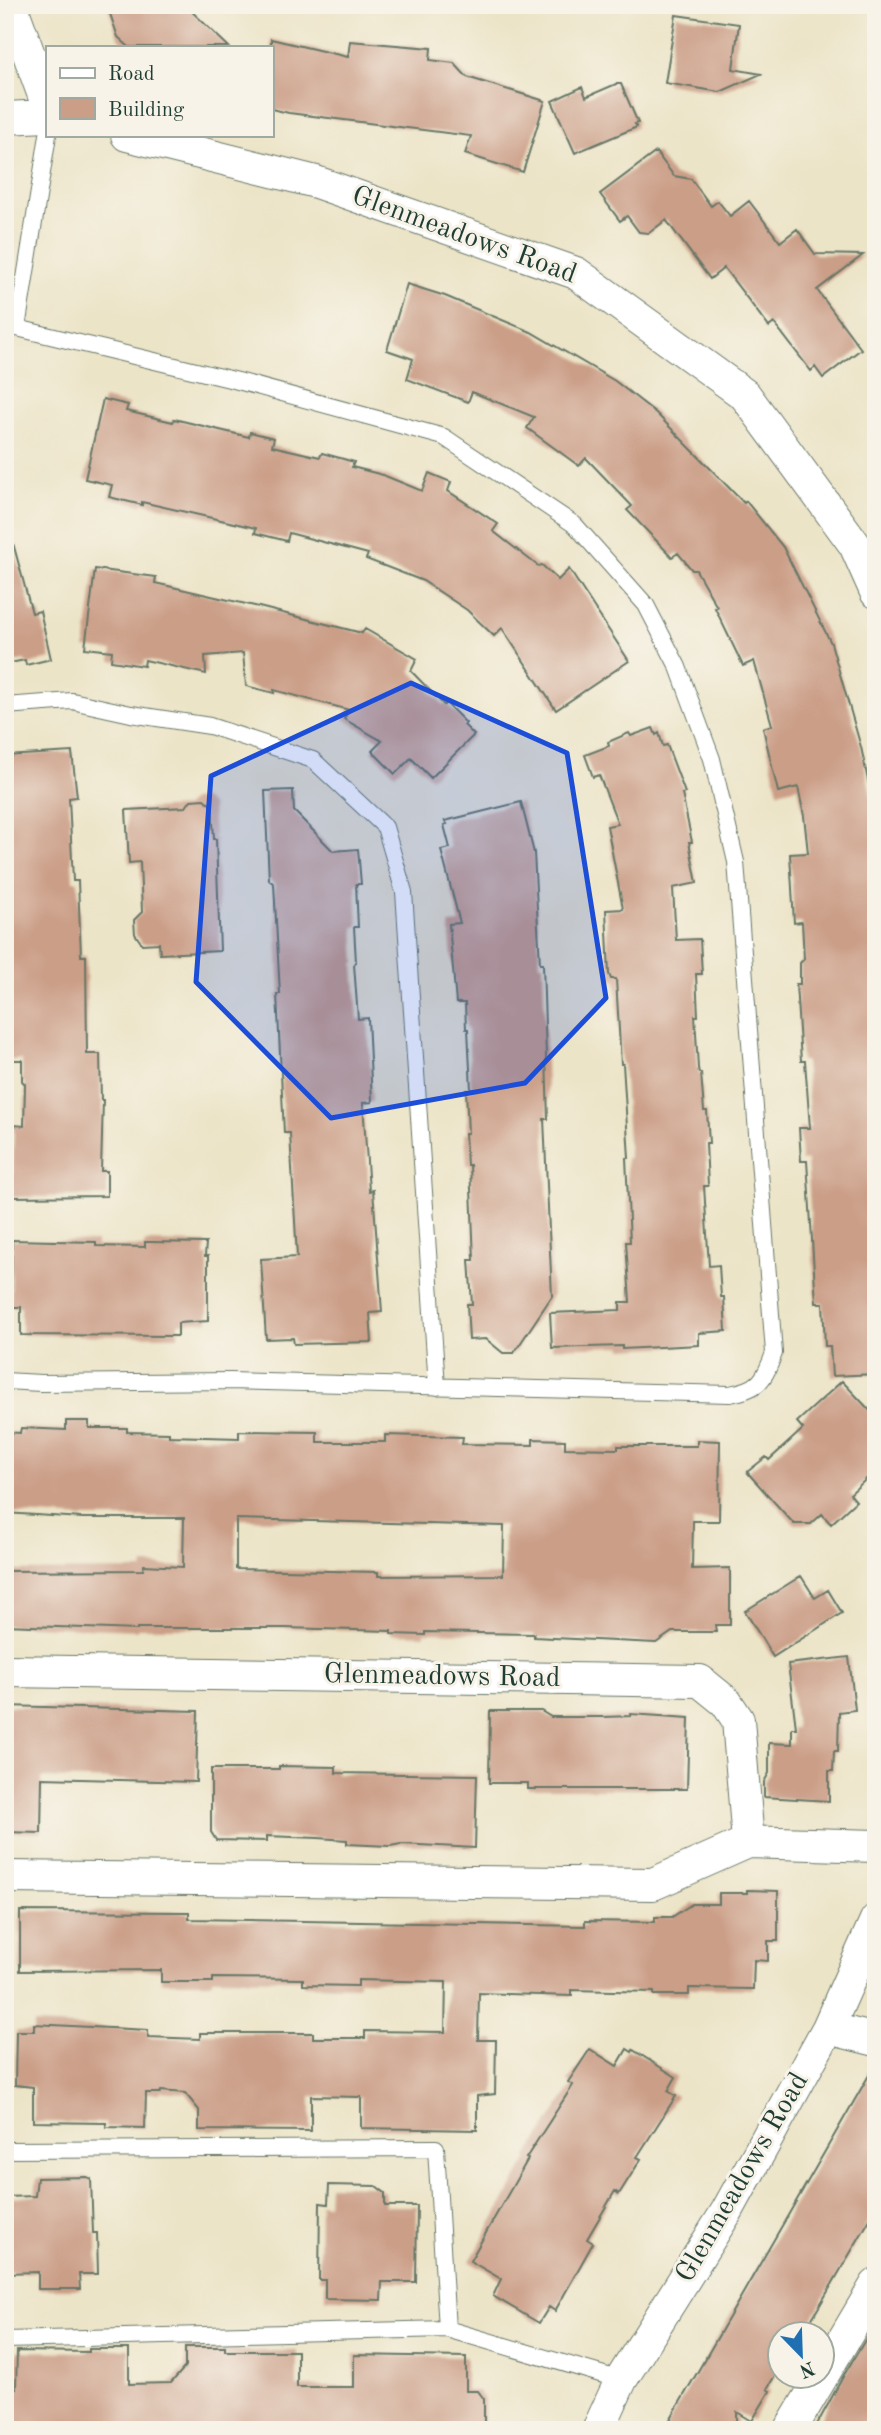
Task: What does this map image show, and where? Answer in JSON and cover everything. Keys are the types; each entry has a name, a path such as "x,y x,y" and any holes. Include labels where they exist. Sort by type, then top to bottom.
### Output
{"street":[{"path":"11,5 46,101"},
{"path":"5,118 46,116"},
{"name":"Glenmeadows Road","path":"131,136 316,182 576,273 745,395 855,545 876,592"},
{"name":"Glenmeadows Road","path":"5,1671 700,1681 726,1702 738,1720 748,1842"},
{"path":"5,1877 653,1884 748,1842 876,1846"},
{"name":"Glenmeadows Road","path":"598,2430 621,2380 727,2211 828,2028 876,1920"},
{"path":"828,2028 876,2040"},
{"path":"792,2427 876,2285"}],"lane":[{"path":"5,1381 230,1381 730,1394 752,1390 766,1374 774,1353 736,862 712,759 678,667 646,605 575,525 444,437 238,381 11,328 48,136"},
{"path":"5,706 72,701 131,714 209,726 313,760 385,827 404,892 437,1387"},
{"path":"5,2150 436,2148 447,2329"},
{"path":"5,2340 447,2329 621,2380"}],"highlighted area":[{"path":"411,683 567,753 606,998 525,1083 331,1118 196,982 211,776"}],"building":[{"path":"107,5 185,5 228,46 128,46 118,37"},
{"path":"676,15 739,24 733,69 761,74 720,92 665,83"},
{"path":"271,39 348,57 350,41 431,48 430,60 454,63 467,77 545,101 523,172 465,154 471,136 273,109"},
{"path":"621,84 638,123 635,124 637,127 575,153 552,101 582,87 586,97"},
{"path":"656,152 674,176 691,179 711,206 718,201 730,216 749,201 780,242 797,229 815,254 863,255 817,290 861,349 823,378 815,367 811,371 774,323 769,327 724,268 710,279 666,220 649,233 639,232 627,216 620,221 600,194"},
{"path":"407,284 445,296 531,332 615,381 656,413 744,503 746,501 783,547 831,643 861,747 873,804 876,841 876,1374 832,1376 830,1346 825,1346 823,1303 816,1303 807,1161 801,1161 799,1128 810,1128 805,1061 801,1061 796,984 800,984 800,963 804,959 802,922 794,923 790,854 808,853 798,787 778,792 763,728 772,725 754,661 743,666 715,608 717,607 696,570 692,570 678,553 672,557 627,510 632,506 586,458 579,466 527,428 534,417 472,392 468,402 407,379 413,359 387,350"},
{"path":"103,399 128,405 126,411 173,422 174,419 249,437 250,432 274,438 272,446 320,457 322,453 354,462 352,467 383,475 422,491 429,473 451,482 448,491 498,524 493,531 538,566 542,565 558,580 569,569 629,661 556,710 502,628 494,636 467,610 423,581 366,559 368,554 289,533 287,541 255,533 256,528 109,497 112,485 85,479"},
{"path":"13,543 32,613 40,611 51,659 26,665 25,660 5,664 5,545"},
{"path":"95,569 156,577 155,583 362,633 365,629 417,659 411,671 466,723 464,725 474,735 431,778 411,758 395,774 372,751 382,741 344,719 349,710 274,690 274,693 246,686 243,653 205,656 206,674 145,660 144,666 111,661 112,651 85,648"},
{"path":"653,728 656,735 659,733 663,746 667,745 685,793 682,794 697,883 673,888 676,940 700,939 702,974 696,974 698,1016 695,1016 698,1068 701,1073 704,1111 707,1111 709,1143 706,1143 708,1186 704,1186 709,1266 719,1265 726,1331 699,1333 699,1345 622,1349 622,1346 552,1348 550,1313 620,1310 620,1302 630,1302 626,1242 630,1242 626,1158 629,1158 616,979 611,979 609,974 606,910 623,909 607,826 618,824 599,775 593,777 585,755 609,746 608,742 629,733 631,736"},
{"path":"72,752 77,797 69,798 73,881 78,881 81,956 86,956 87,1054 100,1054 103,1100 101,1171 107,1171 107,1196 12,1197 14,1125 24,1126 25,1084 22,1081 22,1060 5,1060 5,756"},
{"path":"293,790 294,811 333,851 358,849 361,884 356,884 358,927 354,927 354,964 358,1019 368,1018 372,1102 363,1103 382,1312 370,1313 372,1342 294,1344 293,1338 266,1339 261,1259 297,1257 290,1133 284,1133 274,884 269,880 265,791"},
{"path":"204,799 212,806 216,839 220,951 160,954 159,943 142,944 135,934 134,920 142,912 140,862 129,863 126,810 186,807 191,800"},
{"path":"521,802 534,853 540,964 543,964 548,1119 544,1119 552,1296 514,1353 503,1353 486,1339 469,1340 467,1304 472,1304 469,1260 474,1260 470,1165 467,1165 465,1133 468,1133 466,1090 471,1090 468,1029 465,1003 456,1003 449,924 460,923 441,850 450,848 445,821"},
{"path":"12,1240 96,1242 96,1246 145,1247 145,1242 206,1243 208,1321 178,1323 178,1336 21,1335 21,1307 11,1307"},
{"path":"842,1381 876,1417 876,1470 850,1494 856,1501 831,1524 822,1514 811,1524 794,1524 747,1472 766,1457 769,1460 803,1429 797,1422"},
{"path":"66,1421 89,1421 89,1428 127,1428 127,1432 169,1433 169,1436 239,1438 239,1431 317,1432 317,1442 385,1442 385,1435 463,1437 462,1444 533,1445 533,1439 565,1440 565,1448 618,1449 618,1446 697,1446 697,1440 720,1441 719,1521 693,1521 692,1569 730,1568 730,1625 715,1625 716,1632 672,1632 656,1643 534,1637 534,1634 425,1632 425,1635 391,1634 391,1631 285,1628 137,1630 5,1625 5,1571 143,1570 144,1565 183,1567 184,1518 83,1518 5,1513 5,1432 20,1433 21,1428 66,1430","holes":["236,1519 504,1526 503,1575 378,1576 378,1572 236,1569"]},
{"path":"801,1576 815,1598 828,1590 842,1613 773,1657 745,1611"},
{"path":"849,1657 855,1710 839,1712 838,1751 834,1751 833,1771 829,1771 829,1801 764,1797 764,1782 769,1773 769,1743 792,1744 792,1728 796,1728 788,1664"},
{"path":"5,1706 198,1711 196,1782 42,1778 41,1833 5,1832"},
{"path":"490,1711 541,1711 551,1717 631,1714 689,1718 687,1789 528,1789 528,1783 489,1783"},
{"path":"279,1766 336,1767 336,1773 477,1775 475,1848 347,1844 347,1840 267,1836 267,1841 216,1840 211,1832 211,1769 279,1769"},
{"path":"747,1890 778,1891 778,1941 768,1941 768,1961 754,1960 753,1989 689,1988 689,1995 572,1990 572,1996 479,1993 478,2040 496,2040 495,2094 477,2096 477,2130 361,2128 361,2097 311,2096 311,2131 199,2130 199,2110 185,2093 161,2091 146,2093 145,2128 106,2127 106,2123 33,2122 33,2087 15,2085 16,2031 34,2031 34,2024 148,2030 148,2037 200,2039 200,2033 313,2033 313,2038 365,2038 365,2031 445,2032 446,1982 358,1980 358,1986 303,1985 303,1979 213,1978 213,1982 161,1982 161,1970 20,1971 20,1911 189,1912 189,1919 585,1926 585,1921 655,1922 655,1917 672,1917 692,1904 719,1904 719,1893 747,1893"},
{"path":"590,2049 617,2066 627,2049 632,2052 633,2050 676,2077 668,2091 676,2096 637,2157 641,2159 619,2194 615,2191 587,2239 593,2243 555,2311 549,2307 539,2323 493,2296 501,2279 470,2261 528,2159 526,2158 573,2085 568,2082"},
{"path":"876,2063 876,2209 811,2320 766,2320 766,2390 770,2391 752,2421 737,2412 737,2430 664,2430"},
{"path":"37,2178 91,2179 98,2274 79,2274 80,2289 38,2289 38,2272 5,2273 5,2197 35,2196"},
{"path":"329,2185 376,2186 385,2193 385,2206 417,2206 416,2282 382,2282 381,2300 325,2299 325,2280 319,2280 320,2203 328,2204"},
{"path":"876,2322 876,2430 814,2430"},
{"path":"185,2347 225,2347 225,2351 297,2351 297,2387 354,2387 354,2355 466,2357 466,2391 478,2391 484,2399 484,2430 5,2430 5,2388 16,2388 17,2351 89,2352 89,2349 129,2349 129,2384 171,2383 185,2367"}]}
